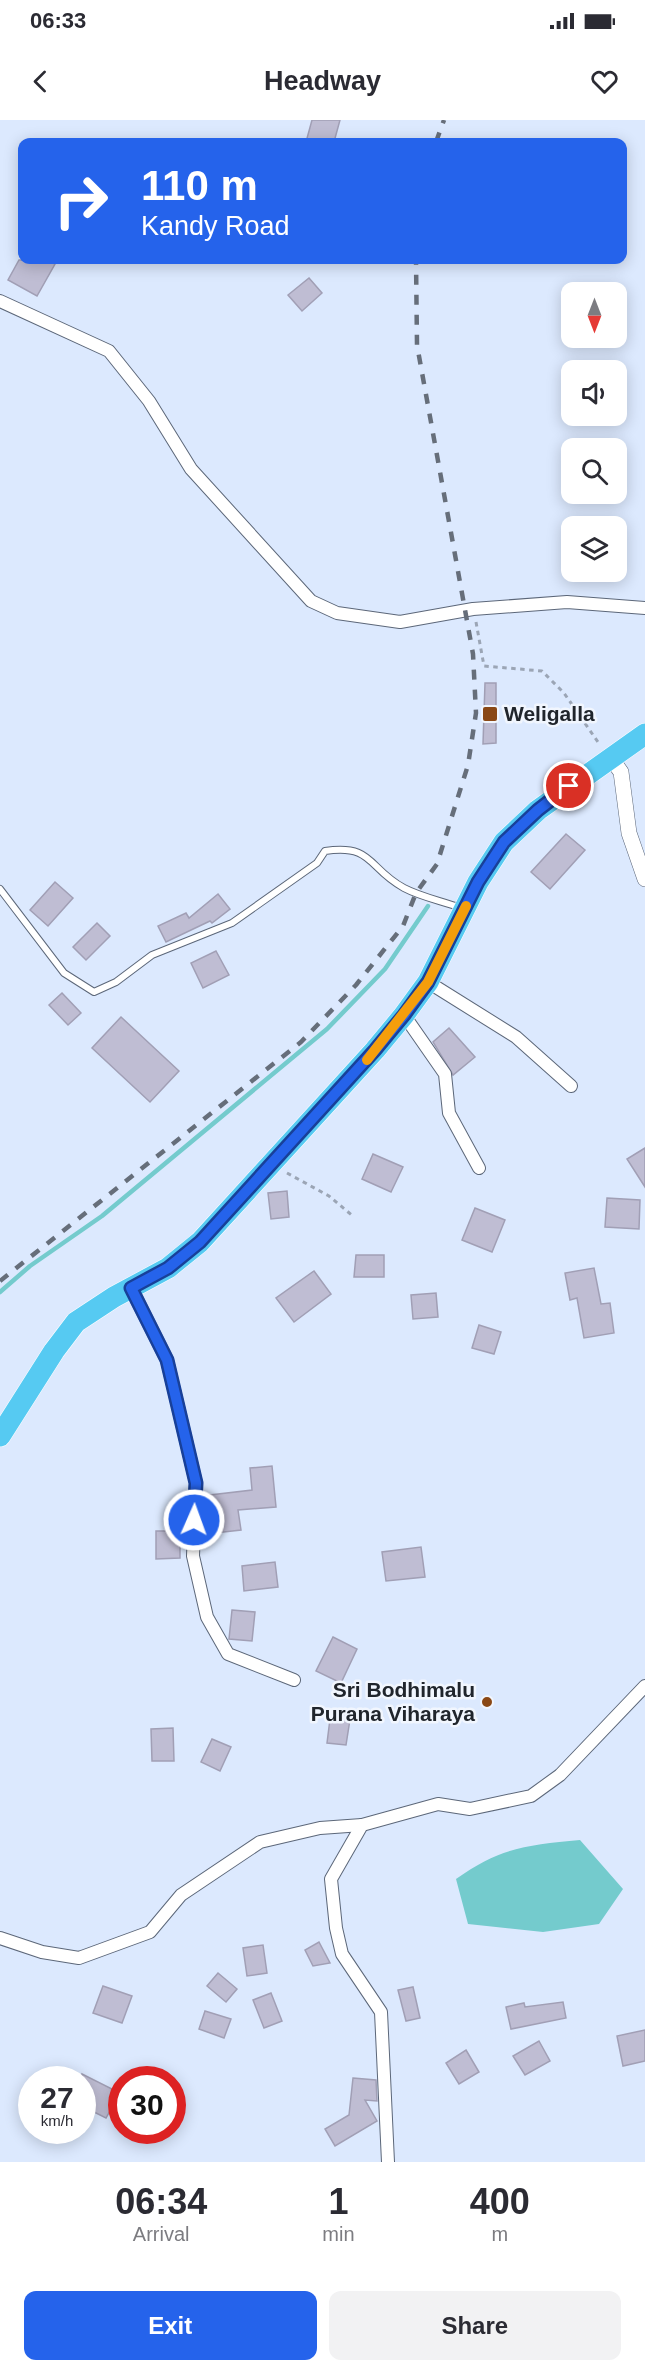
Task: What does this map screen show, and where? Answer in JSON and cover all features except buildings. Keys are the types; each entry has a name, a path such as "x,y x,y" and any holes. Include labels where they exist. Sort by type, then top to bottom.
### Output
{"highway":[{"path":"0,1436 54,1351 76,1322 184,1256 274,1163 404,1015 428,982 491,861 516,830 569,786 645,734"}],"street":[{"path":"0,301 109,351 149,401 191,469 311,601 337,612 400,622 474,609 567,602 645,608"},
{"path":"611,758 621,772 629,833 645,879"},
{"path":"428,982 516,1037 571,1086"},
{"path":"404,1015 445,1074 449,1113 479,1168"},
{"path":"131,1288 167,1360 196,1483 193,1556 207,1617 228,1654 294,1680"},
{"path":"0,1938 42,1952 79,1958 150,1932 181,1895 260,1842 320,1828 362,1825 438,1804 470,1809 531,1796 560,1775 645,1686"},
{"path":"362,1825 331,1879 336,1928 342,1954 381,2012 388,2162"}],"lane":[{"path":"0,890 64,974 94,992 116,982 152,955 232,923 317,863 325,851 342,849 359,851 402,887 464,909"}],"path":[{"path":"474,609 484,666 542,671 564,693 582,723 611,758"},
{"path":"274,1163 329,1196 354,1217"}],"shaded area":[{"path":"580,1840 623,1889 599,1924 543,1932 468,1924 456,1879 487,1860 515,1849"}],"waterway":[{"path":"0,1292 30,1266 102,1216 327,1029 385,969 428,906"}],"railway":[{"path":"437,138 444,120"},
{"path":"0,1281 301,1042 356,985 403,926 416,893 437,864 468,765 476,713 473,654 417,345 416,264"}],"slow traffic":[{"path":"367,1060 428,982 466,906"}],"place":[{"name":"Weligalla","path":"490,714"},
{"name":"Sri Bodhimalu Purana Viharaya","path":"487,1702"}],"route":[{"path":"194,1520 196,1483 167,1360 131,1288 168,1268 200,1242 375,1050 428,982 478,882 504,842 538,810 569,786"}]}
